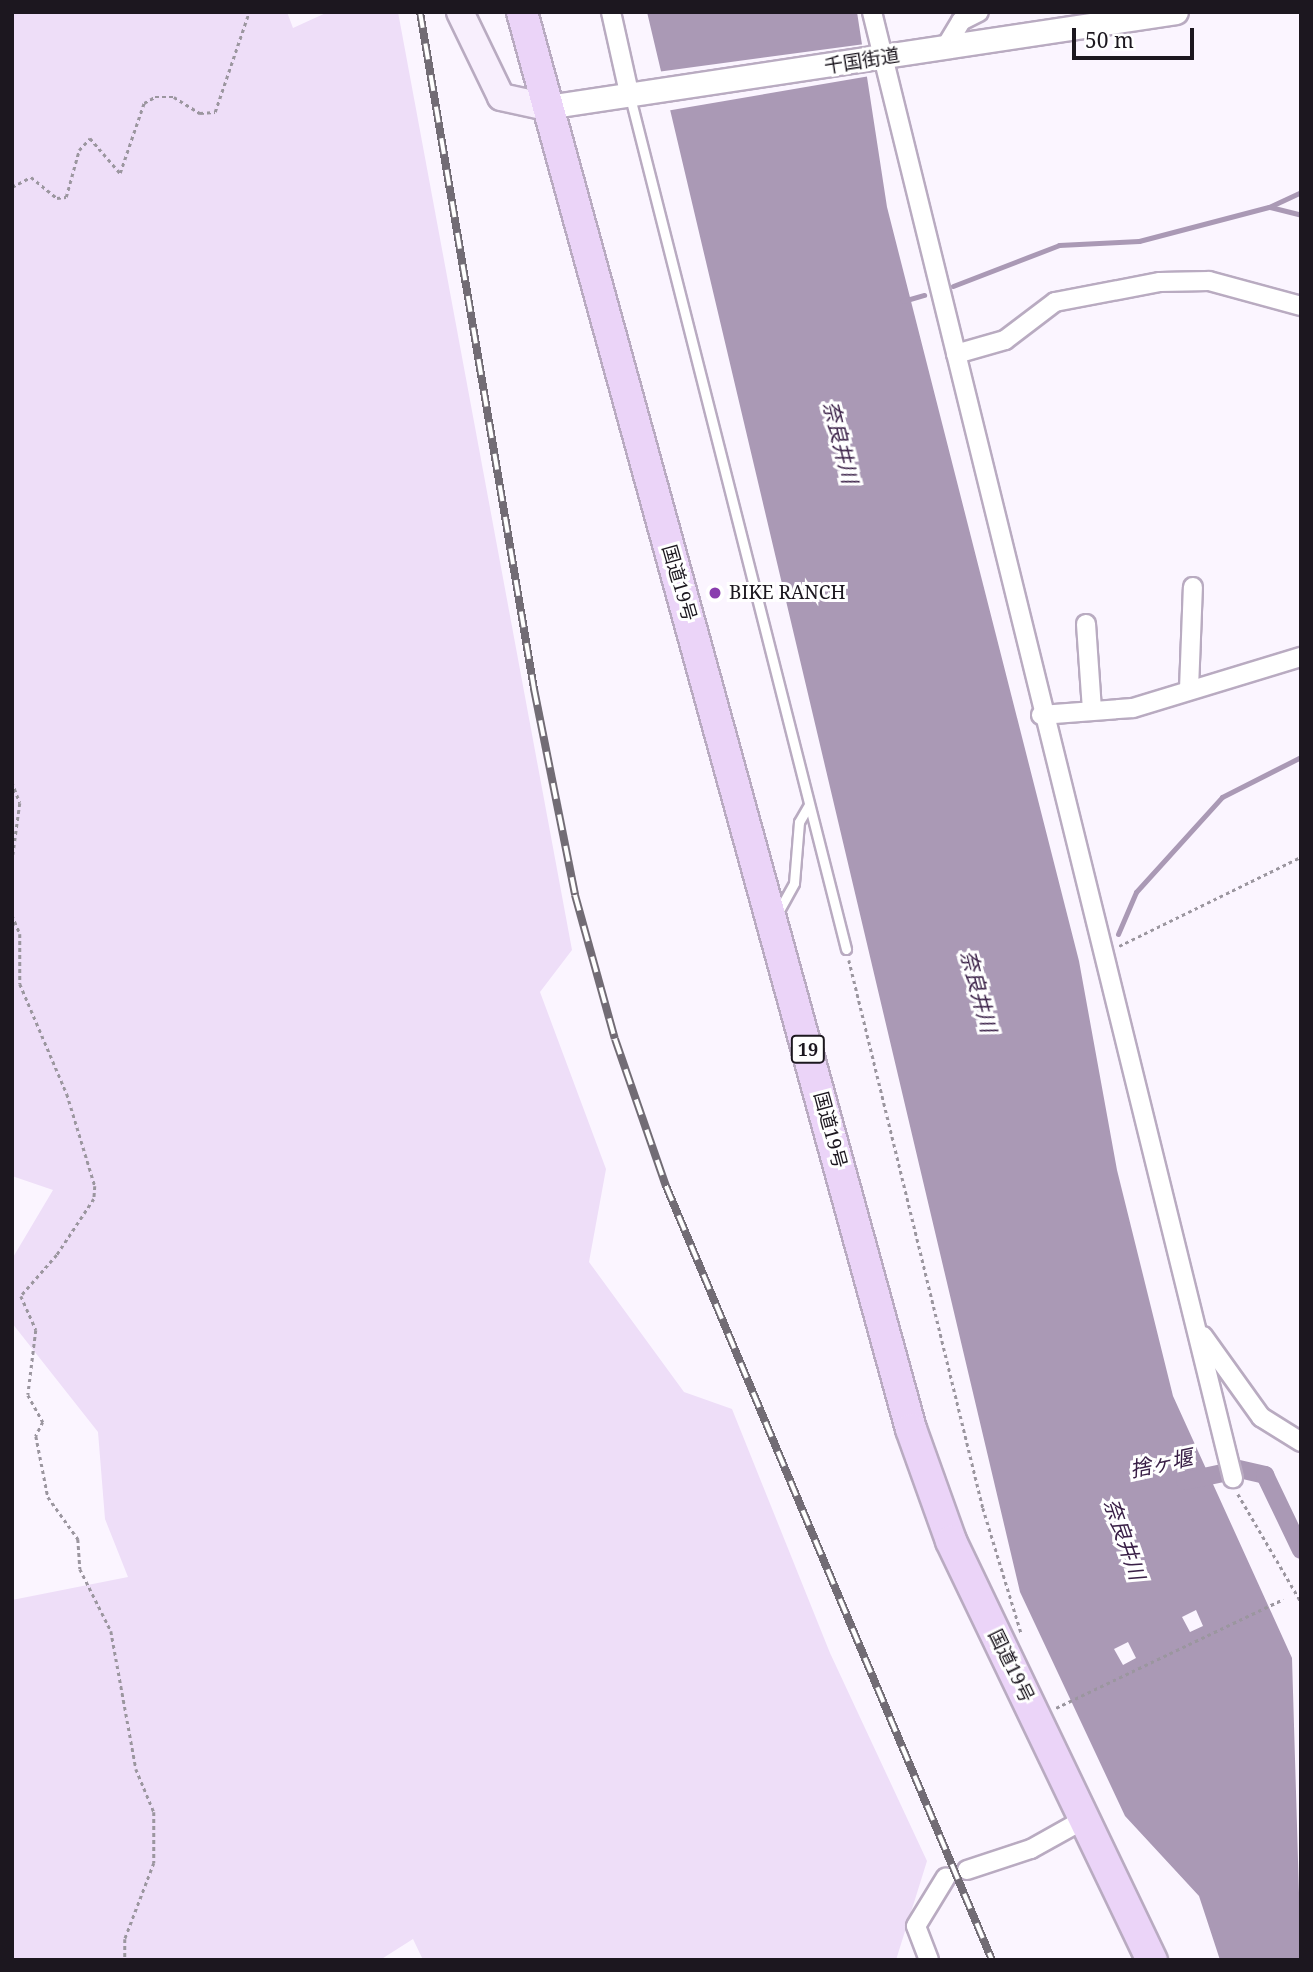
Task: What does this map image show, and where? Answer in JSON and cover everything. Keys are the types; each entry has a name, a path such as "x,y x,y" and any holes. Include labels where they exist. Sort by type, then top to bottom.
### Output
{"highway":[{"name":"19","path":"522,12 547,107"},
{"name":"国道19号","path":"547,107 933,1493 1080,1812 1152,1960"}],"main road":[{"path":"460,12 501,97 547,107"}],"street":[{"path":"611,12 635,96"},
{"path":"872,12 877,59 956,354 1041,715 1105,949 1233,1478"},
{"path":"945,48 961,21 979,12"},
{"name":"千国街道","path":"547,107 635,96 1176,12"},
{"path":"956,354 1005,340 1055,302 1160,282 1209,281 1301,306"},
{"path":"1189,689 1193,587"},
{"path":"1086,624 1091,710"},
{"path":"1041,715 1133,708 1301,657"},
{"path":"1197,1327 1261,1417 1301,1442"},
{"path":"967,1870 1031,1849 1074,1825 1080,1812"},
{"path":"929,1960 916,1926 946,1877"}],"lane":[{"path":"635,96 846,949"},
{"path":"773,919 794,883 799,822 809,805"}],"path":[{"path":"12,187 32,177 57,198 66,197 79,150 90,138 120,173 144,103 155,97 174,97 200,114 215,112 249,12"},
{"path":"12,782 20,803 12,862"},
{"path":"1105,949 1138,941 1301,857"},
{"path":"12,915 20,934 20,985 67,1094 95,1186 94,1199 21,1296 36,1330 28,1395 43,1422 36,1436 48,1497 78,1539 80,1569 111,1632 136,1769 154,1812 154,1863 125,1938 125,1960"},
{"path":"846,949 983,1507 1023,1635"},
{"path":"1233,1478 1301,1602"},
{"path":"1056,1708 1283,1599"}],"shaded area":[{"path":"12,12 287,12 293,28 328,12 398,12 572,950 540,992 606,1169 589,1262 684,1392 732,1409 830,1653 927,1861 896,1960 423,1960 413,1939 380,1960 12,1960 12,1600 128,1577 105,1519 98,1432 12,1323 12,1259 53,1190 12,1176"}],"water":[{"name":"奈良井川","path":"647,12 857,12 887,207 1079,961 1117,1170 1173,1396 1292,1658 1301,1960 1220,1960 1199,1896 1125,1816 1020,1592","holes":["1196,1610 1203,1626 1190,1632 1182,1617","1128,1642 1136,1658 1123,1665 1114,1649"]}],"pier":[{"path":"865,44 870,76 666,111 657,72"}],"waterway":[{"path":"953,286 1059,245 1139,241 1269,207 1301,192"},
{"path":"1270,207 1301,215"},
{"path":"903,301 924,295"},
{"path":"1118,934 1136,892 1222,797 1301,757"},
{"name":"捨ヶ堰","path":"1239,1469 1265,1475 1301,1550"},
{"name":"捨ヶ堰","path":"1185,1481 1222,1473"}],"railway":[{"path":"420,12 534,689 575,895 615,1039 666,1186 992,1960"}],"place":[{"name":"BIKE RANCH","path":"715,593"}]}
